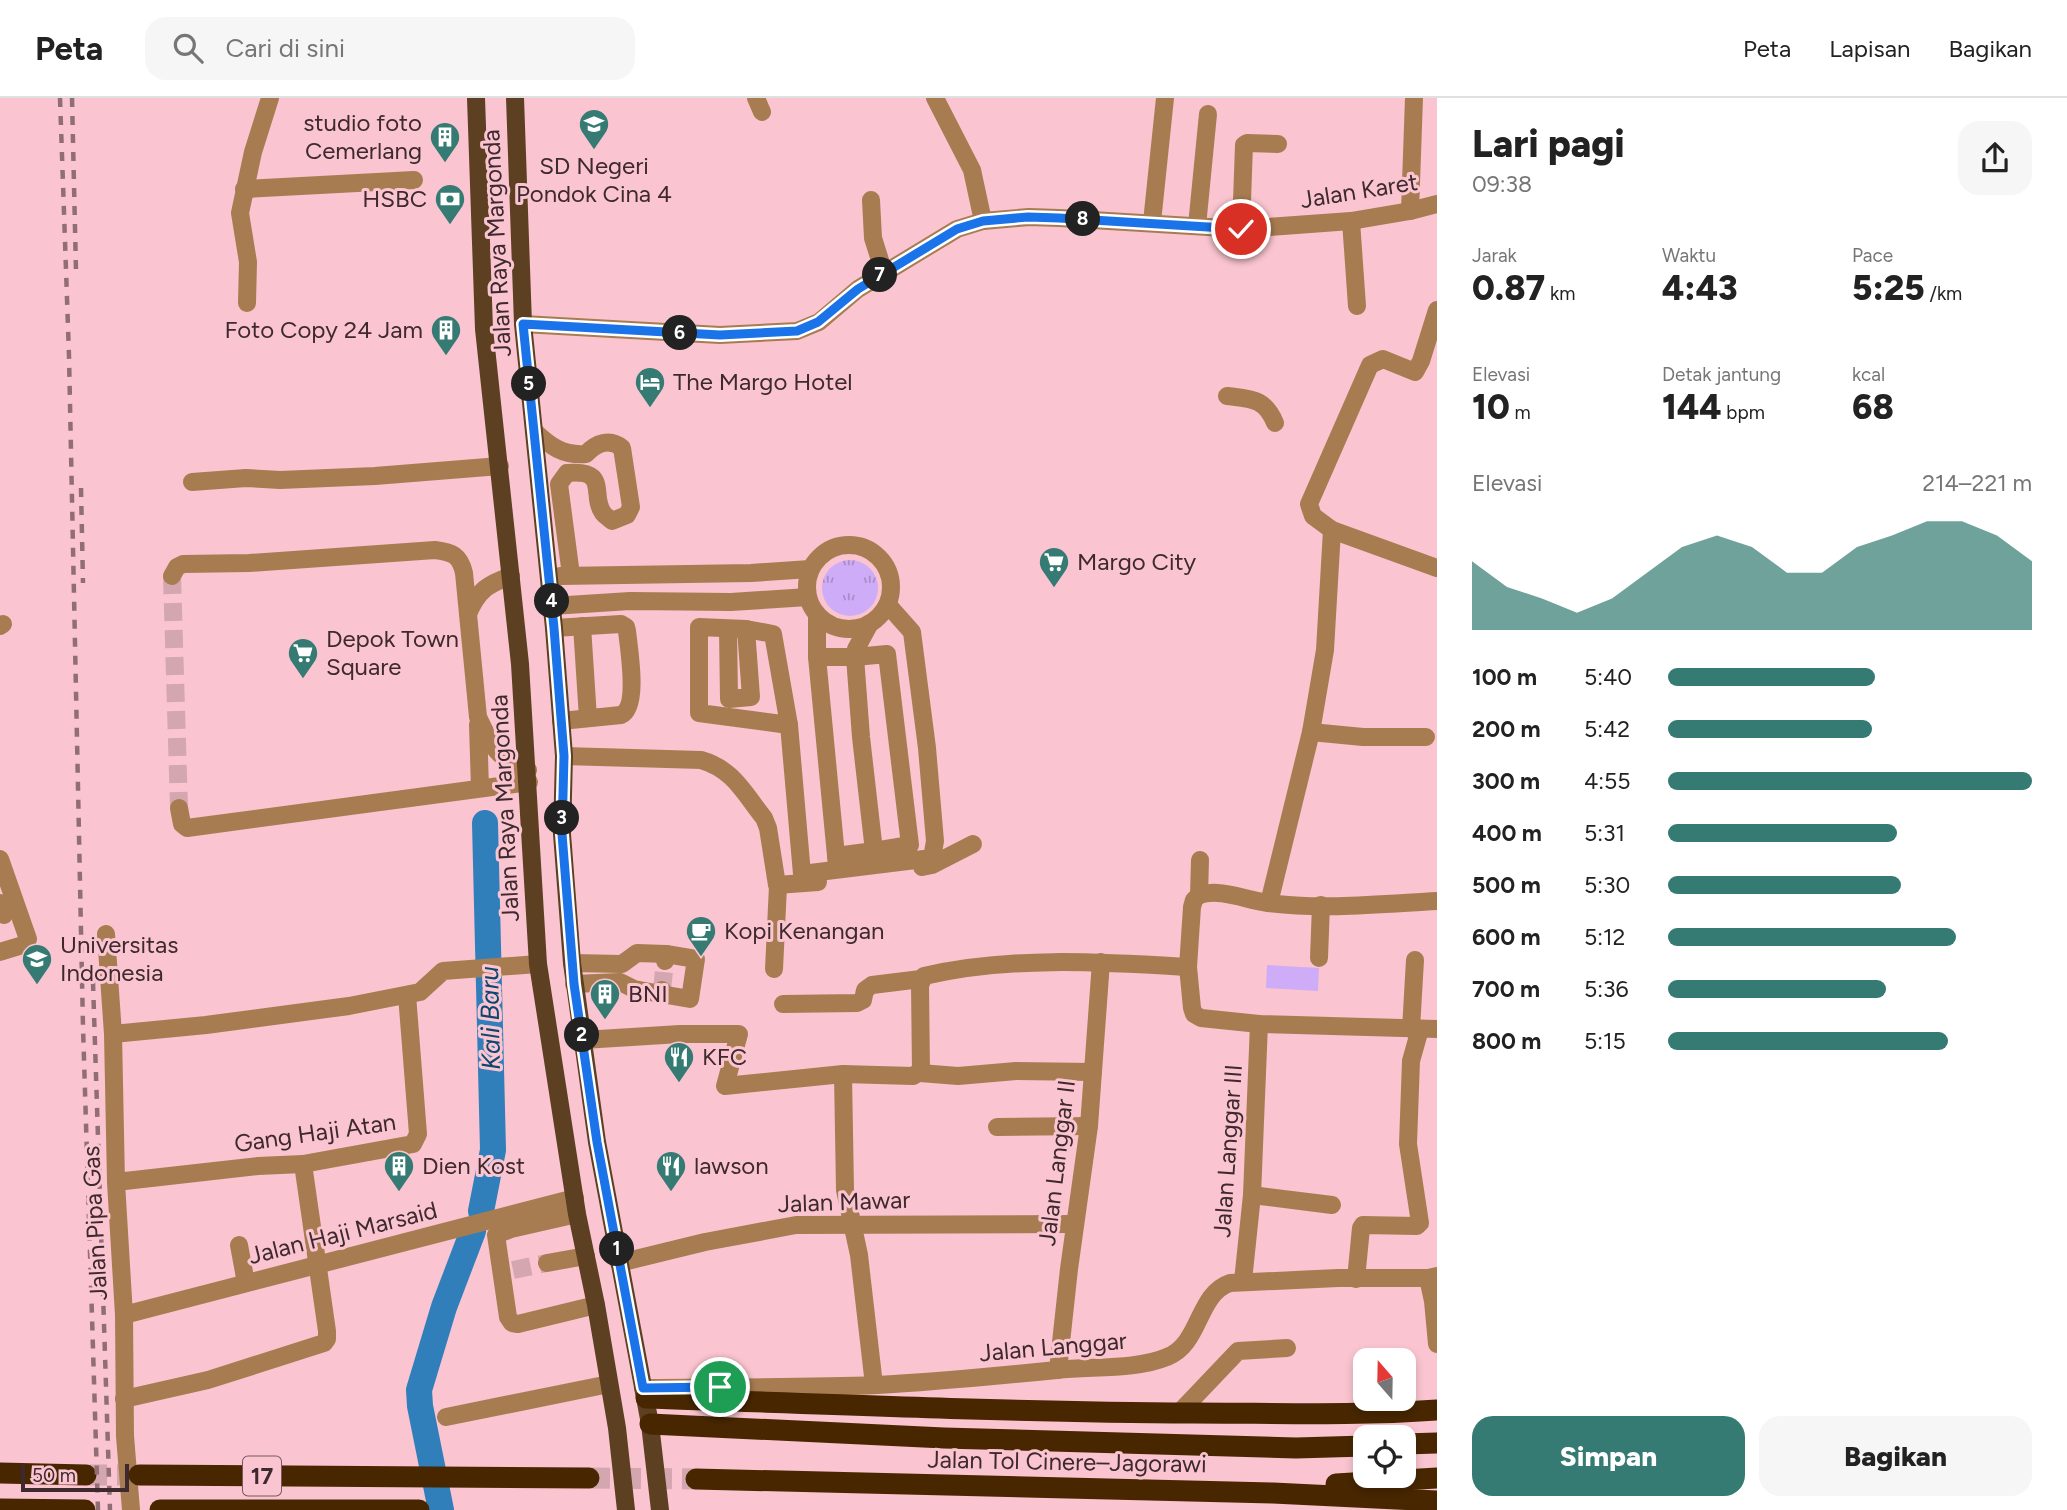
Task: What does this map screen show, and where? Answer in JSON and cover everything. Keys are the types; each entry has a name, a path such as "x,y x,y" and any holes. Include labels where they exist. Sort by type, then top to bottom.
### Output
{"highway":[{"path":"645,1393 1069,1413 1388,1413 1437,1410"},
{"path":"650,1424 944,1438 1296,1448 1353,1446"},
{"path":"1416,1444 1437,1443"},
{"path":"0,1474 86,1475"},
{"name":"17","path":"139,1475 589,1478"},
{"path":"1212,1492 1437,1478"},
{"name":"Jalan Tol Cinere–Jagorawi","path":"696,1479 1212,1492 1437,1501"},
{"path":"0,1509 85,1510"},
{"name":"17","path":"160,1510 419,1510"}],"main road":[{"name":"Jalan Raya Margonda","path":"476,98 484,328 511,576 528,776 538,964 576,1206 609,1384 626,1510"},
{"name":"Jalan Raya Margonda","path":"515,98 523,324 549,570 564,756 563,843 574,984 597,1142 645,1393 660,1510"},
{"path":"532,846 563,843"}],"street":[{"path":"247,303 248,262 240,213 244,189 270,98"},
{"path":"934,98 972,170 983,221"},
{"path":"1152,222 1165,98"},
{"path":"1410,211 1415,98"},
{"path":"1198,226 1208,114"},
{"path":"1241,229 1244,145 1278,144"},
{"path":"244,189 414,180"},
{"path":"871,200 873,239 884,273"},
{"name":"Jalan Karet","path":"523,324 720,335 785,333 818,322 858,289 884,273 957,229 983,221 1028,217 1241,229 1352,221 1434,208"},
{"path":"1352,221 1357,306"},
{"path":"1437,310 1421,362 1415,372 1383,359 1370,365 1309,504 1313,516 1332,530 1437,568"},
{"path":"1227,396 1264,404 1275,423"},
{"path":"534,431 552,447 572,455 586,454 594,446 605,443 616,443 622,448 631,507 627,515 612,521 602,512 597,485 590,476 578,472 567,473 559,484 570,568"},
{"path":"192,482 246,478 280,480 375,476 500,466"},
{"path":"1269,903 1311,732 1325,650 1332,530"},
{"path":"846,544 860,545 874,552 885,562 892,583 888,605 880,616 869,625 856,629 841,629 828,624 817,615 808,597 810,569 819,557 831,548 846,544"},
{"path":"172,576 177,567 183,564 249,563 445,551 453,553 462,565 468,614 478,718 481,788"},
{"path":"549,570 570,568 751,573 810,569"},
{"path":"468,614 474,600 488,585 511,576"},
{"path":"552,606 630,601 721,602 808,597"},
{"path":"721,602 732,629"},
{"path":"836,863 932,858 935,841 927,748 912,632 888,605"},
{"path":"817,615 817,657 836,863"},
{"path":"554,628 621,624 627,631 632,699 627,711 621,715 561,721"},
{"path":"869,625 856,649 855,657 874,851"},
{"path":"582,626 589,718"},
{"path":"789,725 699,713 699,627 773,634 789,725 802,874 874,851 935,841"},
{"path":"817,657 887,654 909,845"},
{"path":"478,718 503,759 528,776"},
{"path":"1311,732 1363,737 1426,737"},
{"path":"898,751 927,748"},
{"path":"564,756 701,760 727,771 764,818 768,828 778,886 774,969"},
{"path":"179,808 182,824 187,828 481,788 528,776"},
{"path":"778,886 867,877 933,865 973,844"},
{"path":"0,859 5,911 27,935 26,944 0,953"},
{"path":"1199,895 1200,860"},
{"path":"1423,1029 1259,1024 1201,1018 1192,1008 1188,967 1192,907 1199,895 1215,893 1269,903 1321,905 1437,901"},
{"path":"1319,958 1321,905"},
{"name":"Jalan Pipa Gas","path":"106,934 113,1034 116,1182 124,1315 124,1399 131,1510"},
{"path":"572,962 622,964 637,953 665,958 696,959 690,999 634,989 620,982 574,984"},
{"path":"1356,1279 1363,1225 1417,1226 1420,1223 1408,1144 1411,1062 1423,1029 1415,960"},
{"path":"783,1004 857,1003 863,1000 865,990 872,985 977,968 1101,962 1188,967"},
{"name":"Jalan Langgar II","path":"1058,1370 1089,1126 1101,962"},
{"path":"113,1034 282,1015 407,995 425,989 443,971 538,964"},
{"path":"920,1073 921,979"},
{"name":"Gang Haji Atan","path":"116,1182 258,1166 303,1164 408,1146 416,1140 407,995"},
{"name":"Jalan Langgar III","path":"1244,1281 1252,1195 1259,1024"},
{"path":"583,1040 680,1034 738,1034 725,1086 843,1074 913,1076 920,1073 958,1076 1016,1071 1093,1072"},
{"path":"843,1074 845,1191 859,1255 874,1385"},
{"path":"997,1127 1089,1126"},
{"path":"124,1399 208,1380 324,1343 327,1331 303,1164"},
{"path":"1252,1195 1332,1205"},
{"path":"576,1206 496,1235 507,1271 508,1317 512,1323 518,1324 596,1305"},
{"name":"Jalan Haji Marsaid","path":"124,1315 470,1226 576,1206"},
{"name":"Jalan Mawar","path":"619,1262 796,1225 1075,1223"},
{"path":"239,1245 246,1283"},
{"path":"547,1263 586,1256"},
{"path":"1432,1277 1437,1345"},
{"name":"Jalan Langgar","path":"645,1393 874,1385 1145,1363 1168,1357 1181,1350 1191,1337 1215,1291 1222,1285 1244,1281 1432,1277"},
{"path":"1179,1413 1238,1351 1287,1348"},
{"path":"446,1417 609,1384"}],"green space":[{"path":"845,560 855,560 870,568 876,577 876,599 870,608 855,616 845,616 827,604 822,593 822,583 834,565"},
{"path":"1267,965 1319,968 1318,991 1266,988"}],"waterway":[{"name":"Kali Baru","path":"481,1211 493,1150 485,823"},
{"name":"Kali Baru","path":"441,1510 419,1390 444,1307 473,1231"}],"tunnel":[{"path":"172,576 179,808"},
{"path":"662,990 665,961"},
{"path":"513,1270 547,1263"},
{"path":"86,1475 139,1475"},
{"path":"589,1478 696,1479"}],"railway":[{"path":"60,98 98,1510"},
{"path":"72,98 76,271"},
{"path":"81,488 83,583"},
{"path":"93,982 110,1510"}],"place":[{"name":"SD Negeri Pondok Cina 4","path":"594,151"},
{"name":"studio foto Cemerlang","path":"445,164"},
{"name":"HSBC","path":"450,226"},
{"name":"Foto Copy 24 Jam","path":"446,357"},
{"name":"The Margo Hotel","path":"650,409"},
{"name":"Margo City","path":"1054,589"},
{"name":"Depok Town Square","path":"303,680"},
{"name":"Kopi Kenangan","path":"701,958"},
{"name":"Universitas Indonesia","path":"37,986"},
{"name":"BNI","path":"605,1021"},
{"name":"KFC","path":"679,1084"},
{"name":"Dien Kost","path":"399,1193"},
{"name":"lawson","path":"671,1193"}],"route":[{"path":"720,1387 643,1388 615,1244 597,1142 569,932 562,834 564,756 550,578 523,324 720,335 785,333 818,322 858,289 899,266 927,246 969,224 1028,217 1102,219 1241,229"}]}
